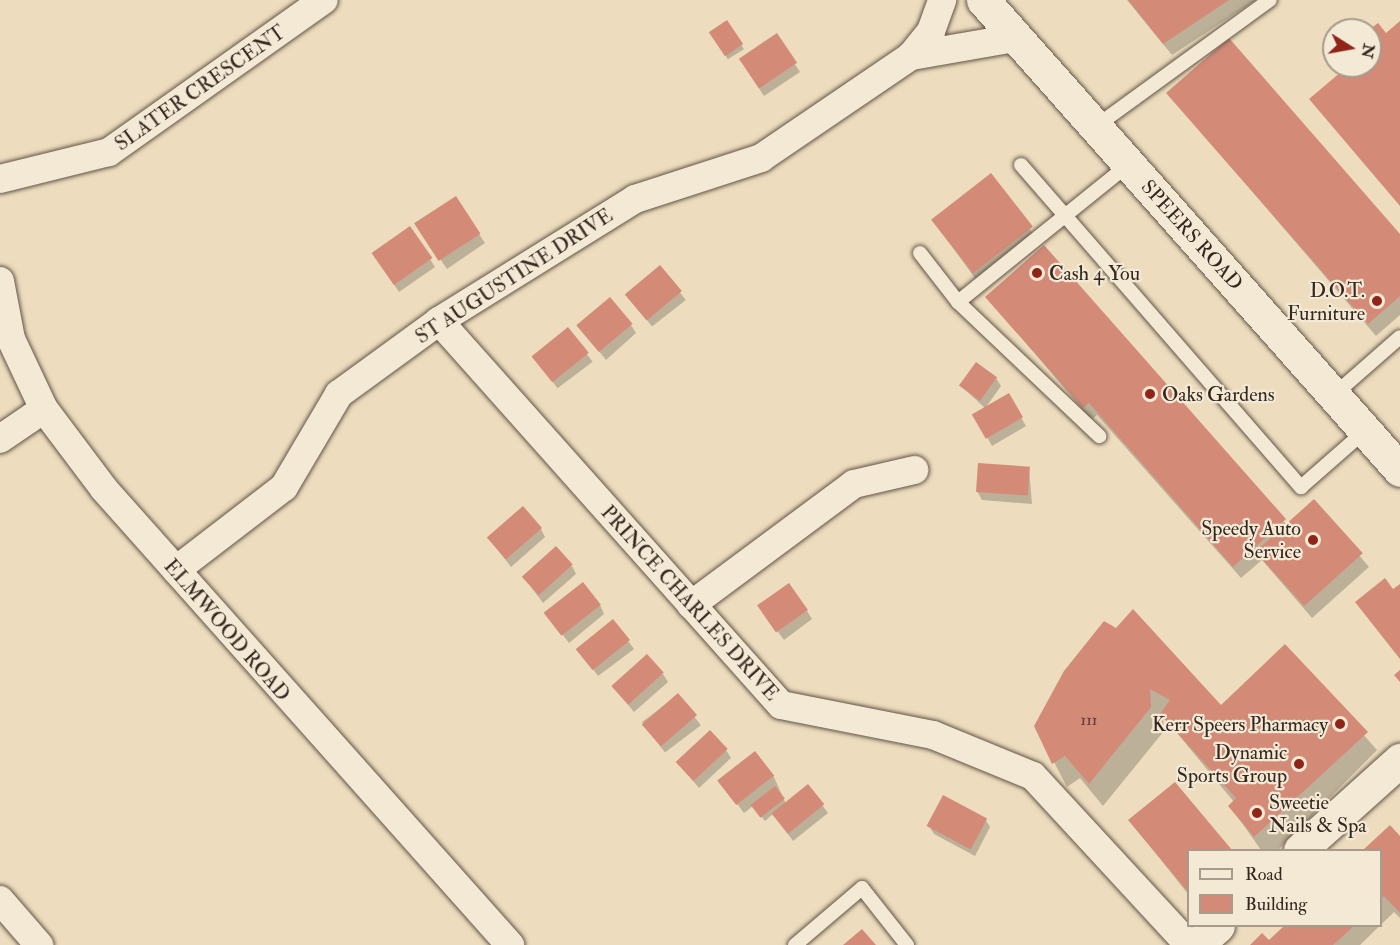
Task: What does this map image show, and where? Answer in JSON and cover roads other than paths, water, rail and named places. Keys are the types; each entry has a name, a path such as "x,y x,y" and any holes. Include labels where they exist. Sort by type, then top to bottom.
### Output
{"main road":[{"name":"SPEERS ROAD","path":"995,4 1015,38 1335,394 1400,470"},
{"path":"1301,849 1400,760"},
{"path":"1196,945 1217,927"}],"street":[{"name":"SLATER CRESCENT","path":"0,179 109,153 324,0"},
{"name":"ST AUGUSTINE DRIVE","path":"176,570 284,487 339,394 439,321 635,199 761,158 911,56 931,31 942,0"},
{"name":"ST AUGUSTINE DRIVE","path":"911,56 1015,38"},
{"name":"ELMWOOD ROAD","path":"0,281 11,339 44,409 176,570 510,945"},
{"name":"PRINCE CHARLES DRIVE","path":"439,321 781,705 933,735 1033,776 1189,945"},
{"path":"0,439 44,409"},
{"path":"691,605 854,484 914,470"},
{"path":"0,900 39,945"}],"lane":[{"path":"1095,127 1270,0"},
{"path":"958,302 1129,164"},
{"path":"1021,165 1063,217 1301,487 1366,430"},
{"path":"920,253 958,302 1100,436"},
{"path":"1335,394 1400,337"},
{"path":"795,945 862,888 908,945"}],"place":[{"name":"Cash 4 You","path":"1037,273"},
{"name":"D.O.T. Furniture","path":"1377,301"},
{"name":"Oaks Gardens","path":"1150,394"},
{"name":"Speedy Auto Service","path":"1313,540"},
{"name":"Kerr Speers Pharmacy","path":"1340,724"},
{"name":"Dynamic Sports Group","path":"1299,764"},
{"name":"Sweetie Nails & Spa","path":"1257,813"}]}
